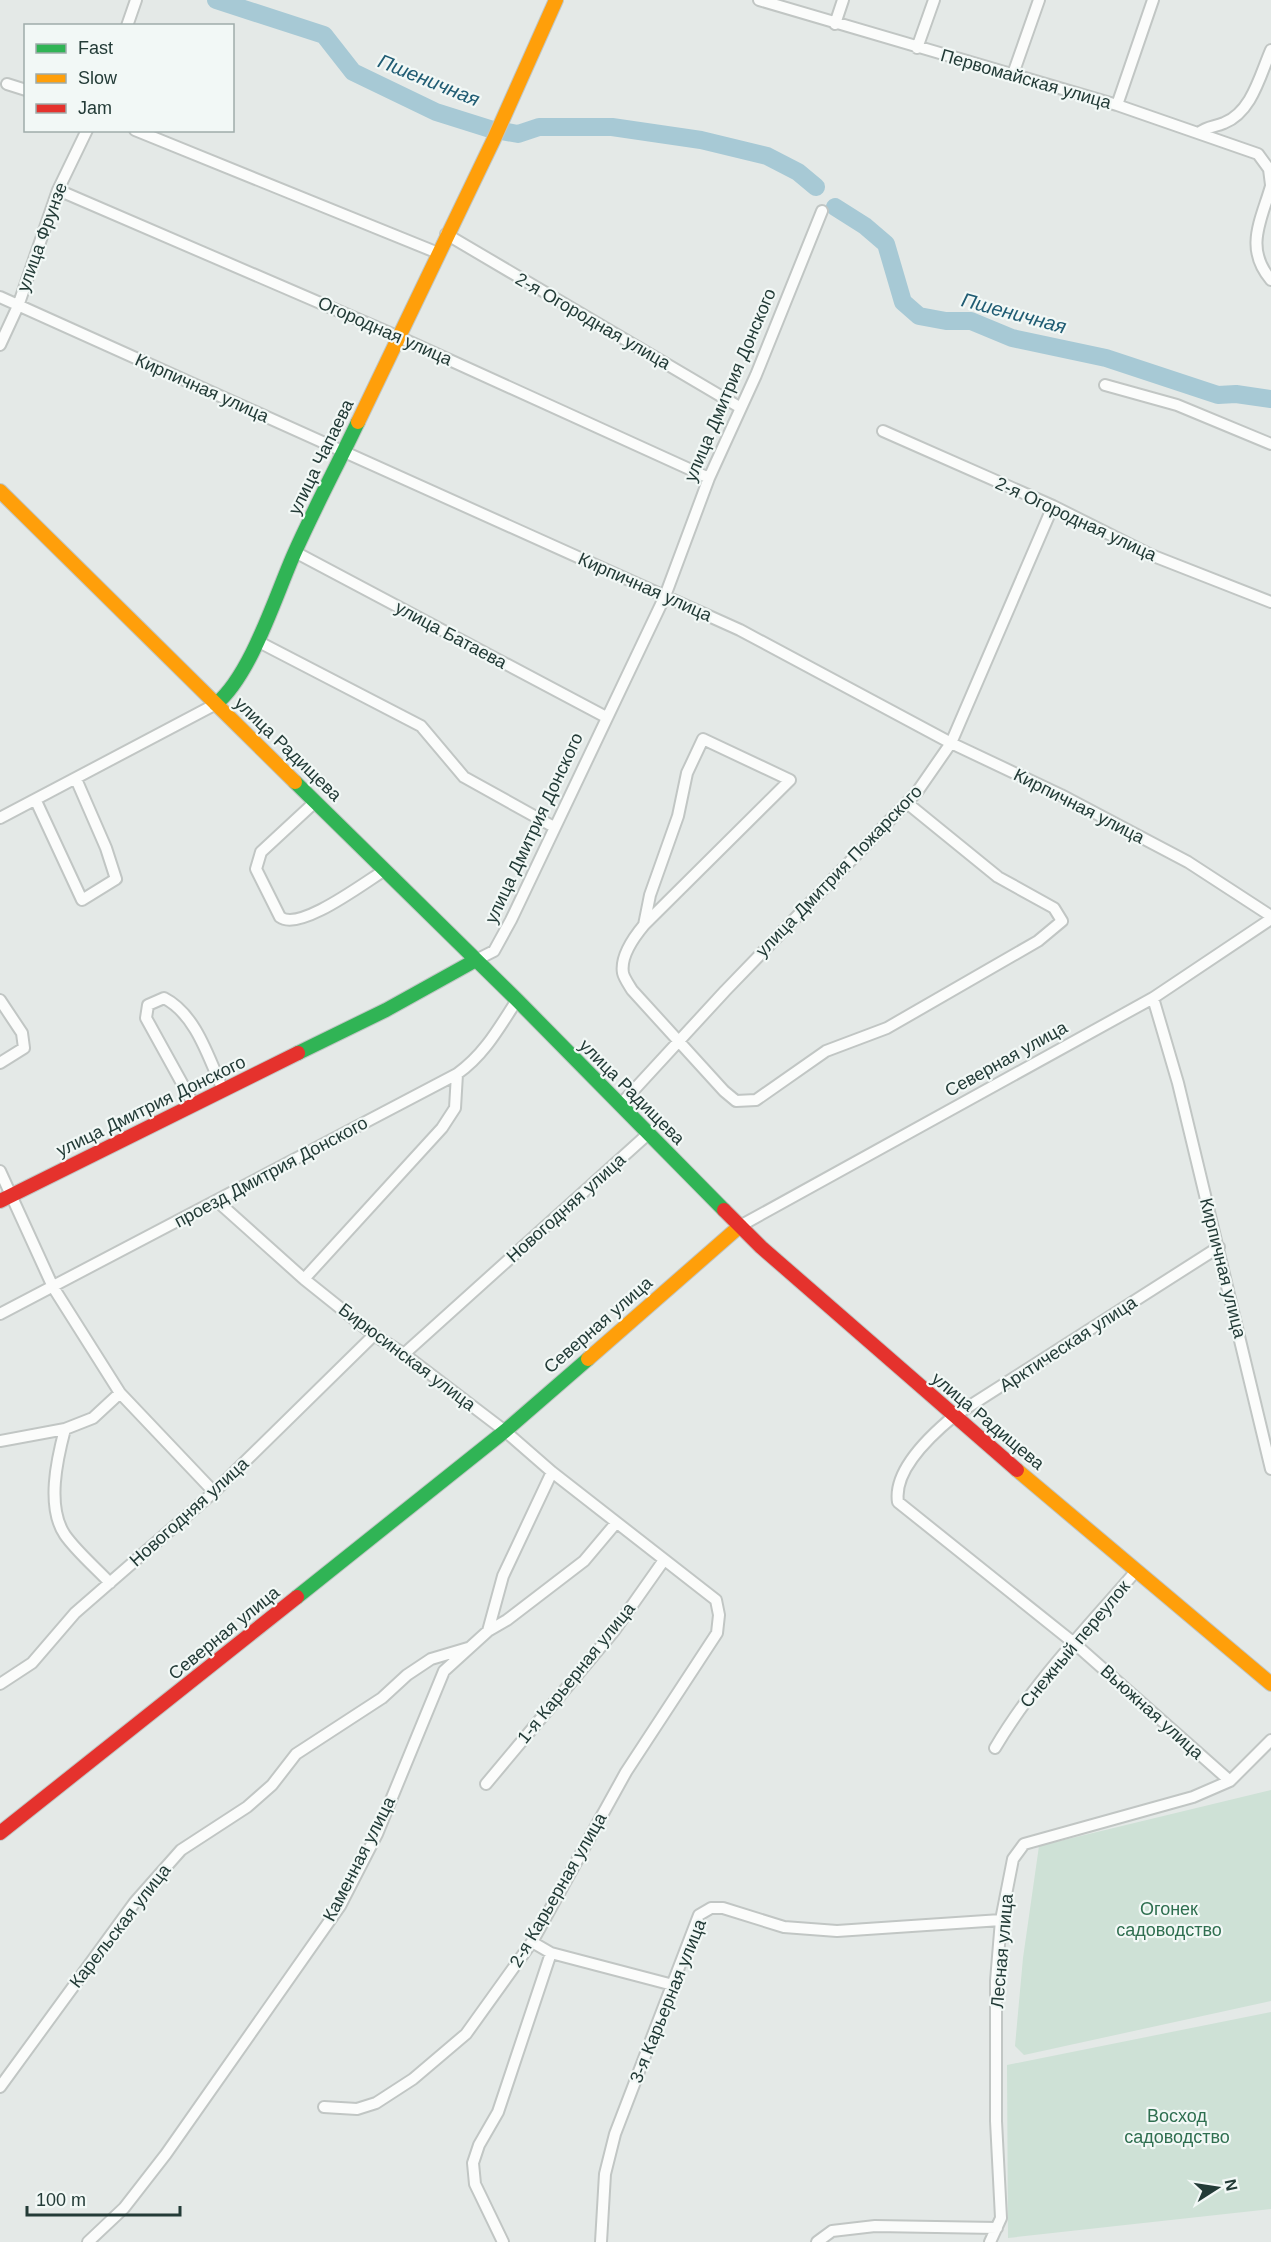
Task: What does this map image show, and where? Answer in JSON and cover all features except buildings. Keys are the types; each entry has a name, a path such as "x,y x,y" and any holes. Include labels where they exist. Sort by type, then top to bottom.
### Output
{"main road":[{"name":"улица Чапаева","path":"216,704 228,694 257,641 295,552 446,234 494,139 556,0"},
{"name":"улица Радищева","path":"0,491 517,1000 740,1226 954,1416 1271,1684"},
{"name":"улица Дмитрия Донского","path":"6,1198 386,1010 476,960"},
{"name":"Северная улица","path":"0,1833 505,1431 740,1226"}],"street":[{"path":"128,24 136,0"},
{"name":"Первомайская улица","path":"759,0 1117,105 1258,154 1269,169 1271,185 1255,242 1261,267 1271,280"},
{"path":"835,24 843,0"},
{"path":"917,48 934,0"},
{"path":"1013,74 1039,0"},
{"path":"1117,105 1153,0"},
{"path":"1199,133 1225,123 1248,104 1271,50"},
{"path":"7,84 24,89"},
{"name":"улица Фрунзе","path":"0,345 18,306 58,190 86,132"},
{"path":"140,132 438,253"},
{"name":"Огородная улица","path":"58,190 399,337 710,478"},
{"name":"улица Дмитрия Донского","path":"476,960 494,951 511,920 665,596 710,478 822,211"},
{"name":"2-я Огородная улица","path":"446,234 741,408"},
{"name":"Кирпичная улица","path":"0,297 751,636 951,742 1061,795 1188,862 1271,917"},
{"path":"1105,385 1177,405 1271,444"},
{"name":"2-я Огородная улица","path":"883,431 1053,506 1150,555 1271,602"},
{"name":"улица Дмитрия Пожарского","path":"620,1105 678,1041 907,803 951,742 1053,506"},
{"name":"улица Батаева","path":"295,552 606,717"},
{"path":"257,641 421,726 464,777 554,827"},
{"name":"улица Чапаева","path":"0,818 216,704"},
{"path":"644,925 650,894 678,816 687,773 703,739 790,780 644,925 632,940 624,961 623,973 632,990 678,1041 736,1101 756,1100 826,1052 887,1028 1038,941 1062,921 1054,908 998,877 907,803"},
{"path":"36,801 82,900 103,889 116,879 106,848 76,779"},
{"path":"315,802 261,852 256,863 256,869 280,917 286,921 293,921 329,906 385,870"},
{"name":"Северная улица","path":"740,1226 1153,998 1271,917"},
{"path":"194,1105 146,1018 148,1005 164,998 178,1005 196,1033 224,1090"},
{"name":"Кирпичная улица","path":"1153,998 1178,1083 1271,1468"},
{"path":"0,1000 22,1033 24,1048 0,1063"},
{"name":"проезд Дмитрия Донского","path":"0,1314 457,1074 474,1062 488,1046 517,1000"},
{"path":"304,1279 447,1122 455,1108 457,1074"},
{"name":"Новогодняя улица","path":"404,1354 648,1134"},
{"path":"0,1171 6,1198 53,1287 120,1393 214,1492"},
{"name":"Бирюсинская улица","path":"217,1201 304,1279 374,1335 404,1354 505,1431 552,1472 716,1600"},
{"name":"Арктическая улица","path":"1074,1642 898,1502 897,1485 934,1432 954,1416 1219,1247"},
{"name":"Новогодняя улица","path":"0,1684 32,1663 75,1613 214,1492 374,1335"},
{"path":"0,1441 65,1430 93,1418 120,1393"},
{"path":"65,1430 56,1463 54,1497 64,1534 110,1583"},
{"path":"488,1631 503,1576 552,1472"},
{"name":"Каменная улица","path":"88,2242 124,2208 166,2154 340,1906 377,1834 444,1671 488,1631 517,1613 584,1561 616,1523"},
{"name":"1-я Карьерная улица","path":"486,1784 614,1631 664,1560"},
{"name":"Снежный переулок","path":"995,1748 1025,1701 1136,1571"},
{"name":"2-я Карьерная улица","path":"324,2107 357,2109 376,2103 412,2079 465,2034 532,1942 626,1772 717,1633 719,1615 716,1600"},
{"name":"Вьюжная улица","path":"1074,1642 1230,1781"},
{"name":"Карельская улица","path":"0,2086 135,1902 181,1850 247,1807 272,1785 296,1754 382,1698 407,1675 431,1659 469,1648"},
{"name":"Лесная улица","path":"990,2242 1001,2218 996,2121 996,1981 1001,1920 1013,1859 1024,1844 1193,1797 1230,1781 1271,1740"},
{"name":"3-я Карьерная улица","path":"601,2242 605,2174 615,2134 699,1915 711,1908 723,1908 784,1927 837,1931 1001,1920"},
{"path":"532,1942 551,1953 673,1985"},
{"name":"2-я Карьерная улица","path":"503,2242 475,2184 473,2163 479,2145 498,2112 551,1953"},
{"path":"817,2242 832,2231 875,2226 997,2228"}],"green space":[{"name":"Огонек садоводство","path":"1271,1790 1271,2001 1024,2055 1015,2046 1023,1958 1039,1846"},
{"name":"Восход садоводство","path":"1271,2012 1271,2209 1008,2238 1007,2065"}],"waterway":[{"name":"Пшеничная","path":"216,0 324,35 353,72 436,112 490,129 518,134 539,127 612,127 701,140 767,156 798,172 816,187"},
{"name":"Пшеничная","path":"835,207 865,226 886,244 903,302 919,316 946,321 971,321 1012,338 1106,358 1218,395 1236,394 1271,399"}],"traffic: fast":[{"path":"216,704 229,691 251,655 302,537 358,422"},
{"path":"295,782 517,1000 724,1210"},
{"path":"298,1053 386,1010 476,960"},
{"path":"297,1597 505,1431 588,1359"}],"traffic: slow":[{"path":"358,422 494,139 556,0"},
{"path":"0,491 295,782"},
{"path":"588,1359 740,1226"},
{"path":"1017,1470 1271,1684"}],"traffic: jam":[{"path":"0,1201 298,1053"},
{"path":"724,1210 761,1247 1017,1470"},
{"path":"0,1833 297,1597"}]}
